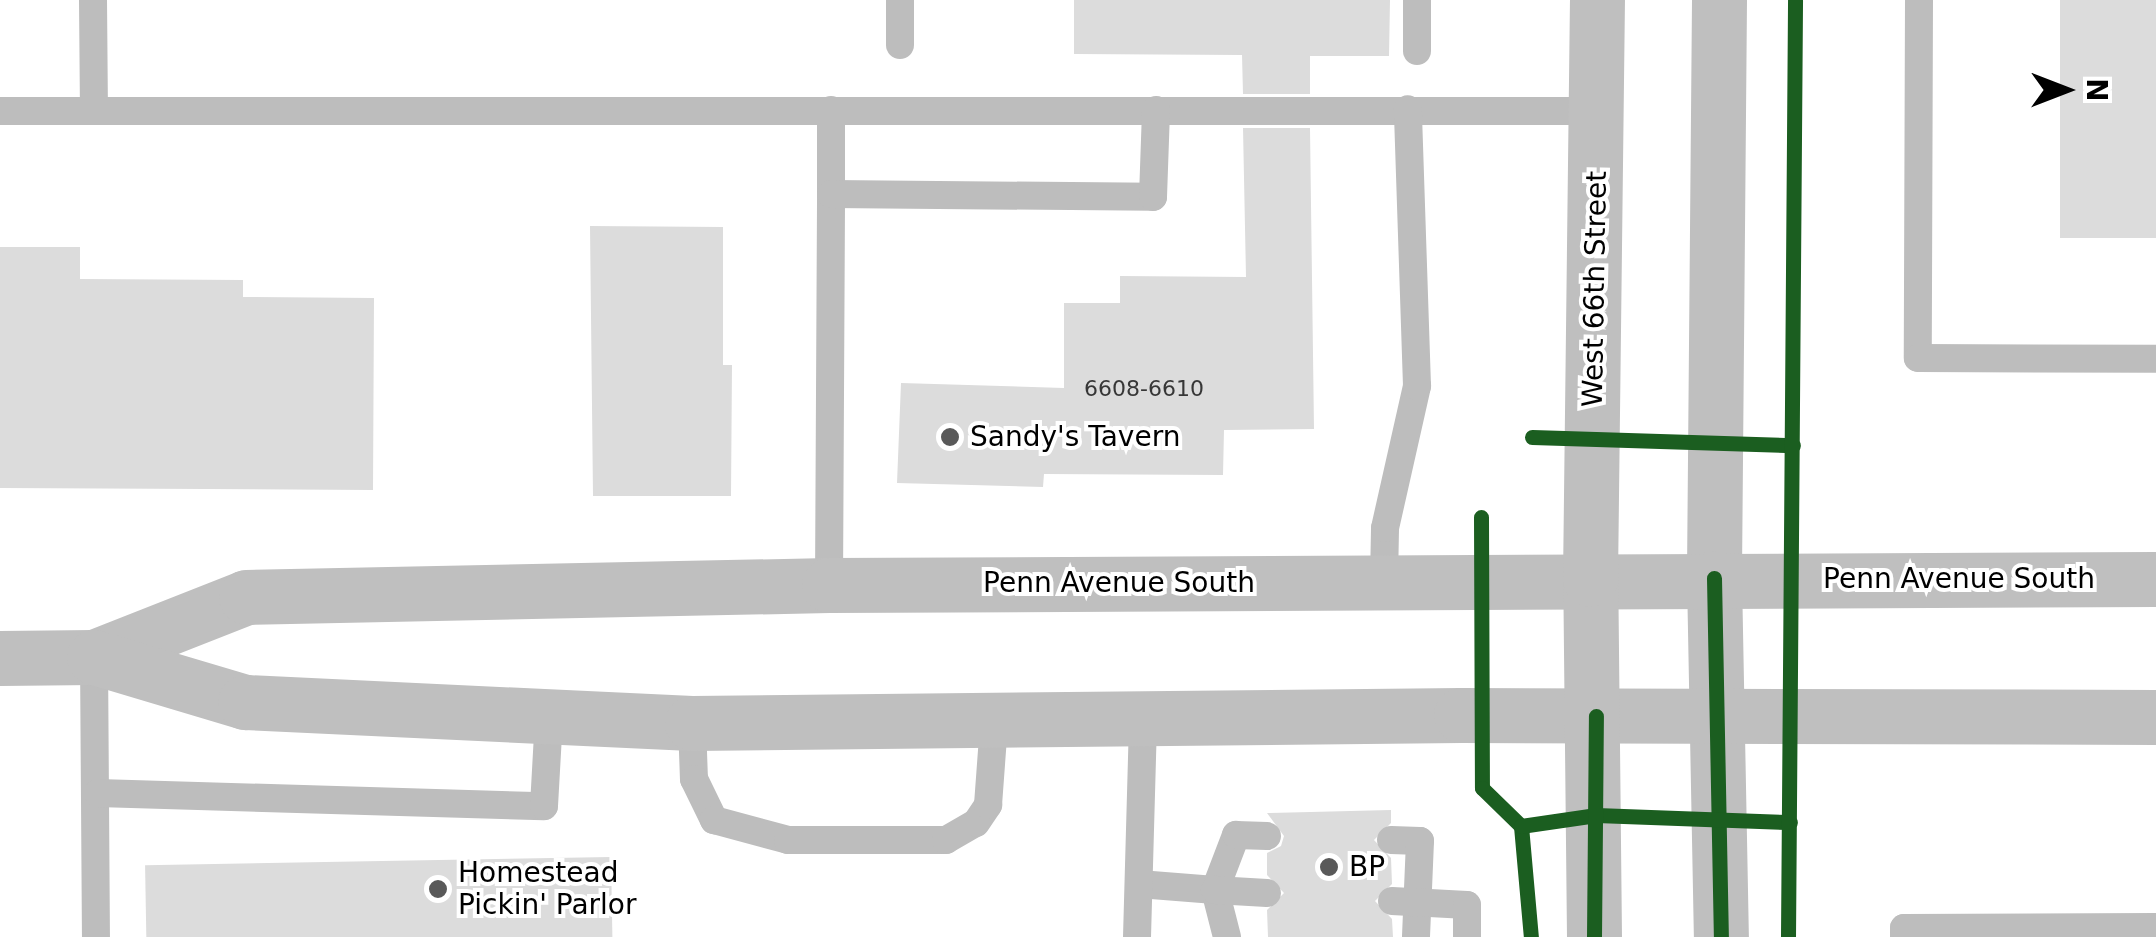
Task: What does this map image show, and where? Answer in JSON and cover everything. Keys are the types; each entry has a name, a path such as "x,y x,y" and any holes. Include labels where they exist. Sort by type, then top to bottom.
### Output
{"main road":[{"name":"West 66th Street","path":"1594,937 1596,716 1590,580 1597,0"},
{"path":"1719,0 1714,578 1722,716 1721,937"},
{"name":"Penn Avenue South","path":"94,657 246,597 829,585 2156,579"},
{"name":"Penn Avenue South","path":"0,658 94,657 245,702 692,724 1596,716 2156,717"}],"lane":[{"path":"93,0 94,110"},
{"path":"900,0 900,45"},
{"path":"1416,51 1417,0"},
{"path":"1920,0 1918,358 2156,359"},
{"path":"1384,581 1385,528 1416,386 1408,109"},
{"path":"829,585 831,110"},
{"path":"831,194 1153,197 1156,110"},
{"path":"0,111 1597,112"},
{"path":"94,657 98,793 96,937"},
{"path":"98,793 544,806 549,717"},
{"path":"1137,937 1143,721"},
{"path":"692,724 694,779 714,820 788,840 946,840 976,823 988,804 994,724"},
{"path":"1227,937 1215,890 1236,835 1267,836"},
{"path":"1391,840 1420,842 1405,901 1416,937"},
{"path":"1139,884 1267,893"},
{"path":"1405,901 1467,905 1467,937"},
{"path":"1904,937 1904,928 2156,927"}],"building":[{"path":"1074,0 1390,0 1389,56 1310,56 1310,94 1243,94 1242,55 1074,54"},
{"path":"2060,0 2156,0 2156,238 2060,238"},
{"path":"1243,128 1310,128 1314,429 1224,430 1223,475 1044,474 1043,487 897,483 901,383 1064,388 1064,303 1120,303 1120,276 1246,277"},
{"path":"590,226 723,227 723,365 732,365 731,496 593,496"},
{"path":"0,247 80,247 80,279 243,280 243,297 374,298 373,490 0,488"},
{"name":"BP","path":"1391,810 1391,823 1374,840 1391,858 1392,884 1375,901 1392,919 1393,937 1268,937 1267,910 1284,893 1267,875 1267,853 1281,846 1284,836 1267,813"},
{"path":"611,857 612,937 146,937 145,865"}],"cycle path":[{"path":"1788,937 1795,0"},
{"path":"1532,437 1793,445"},
{"path":"1481,517 1482,788 1521,826 1531,937"},
{"path":"1714,578 1721,937"},
{"path":"1594,937 1596,716"},
{"path":"1521,826 1596,815 1790,822"}],"place":[{"name":"Sandy's Tavern","path":"950,437"},
{"name":"BP","path":"1329,867"},
{"name":"Homestead Pickin' Parlor","path":"438,889"}]}
